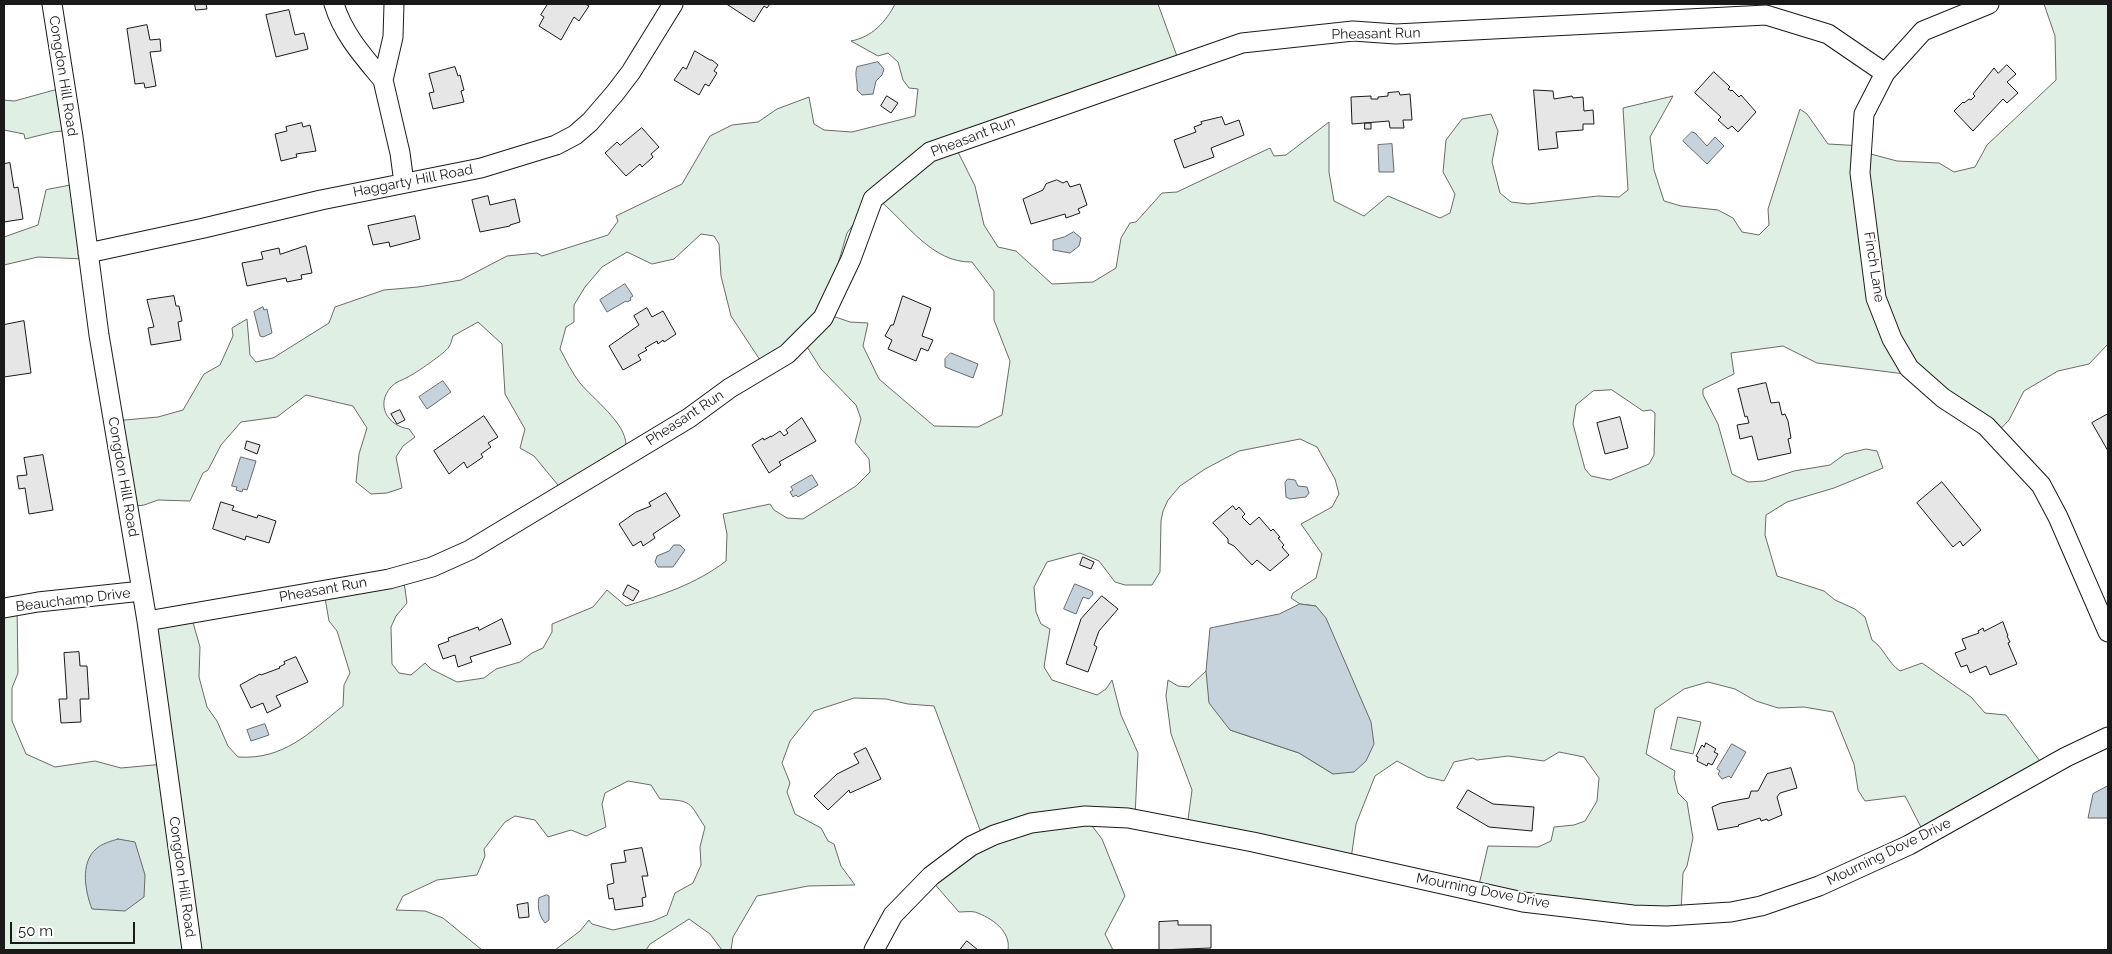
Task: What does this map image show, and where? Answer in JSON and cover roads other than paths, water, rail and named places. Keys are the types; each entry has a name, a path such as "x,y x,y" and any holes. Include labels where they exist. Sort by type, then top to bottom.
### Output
{"street":[{"name":"Congdon Hill Road","path":"52,4 73,137 99,335 147,621 192,950"},
{"path":"334,4 350,41 383,80"},
{"path":"394,4 392,37 383,80 400,153 404,183"},
{"name":"Haggarty Hill Road","path":"88,253 404,183 481,168 556,145 575,135 590,122 631,72 673,4"},
{"name":"Finch Lane","path":"1989,4 1924,31 1885,74 1864,114 1860,173 1876,298 1892,339 1909,368 1943,398 1986,426 2040,485 2058,517 2108,632"},
{"name":"Pheasant Run","path":"147,621 389,579 432,567 470,550 689,418 730,388 787,354 822,318 851,259 873,200 930,152 1242,43 1353,31 1396,34 1766,15 1828,34 1885,74"},
{"name":"Beauchamp Drive","path":"4,608 38,602 142,591"},
{"name":"Mourning Dove Drive","path":"874,950 893,915 932,876 972,846 1030,823 1085,816 1128,818 1253,842 1523,902 1633,915 1698,915 1730,912 1761,906 1818,886 1909,845 2066,757 2108,737"}]}
